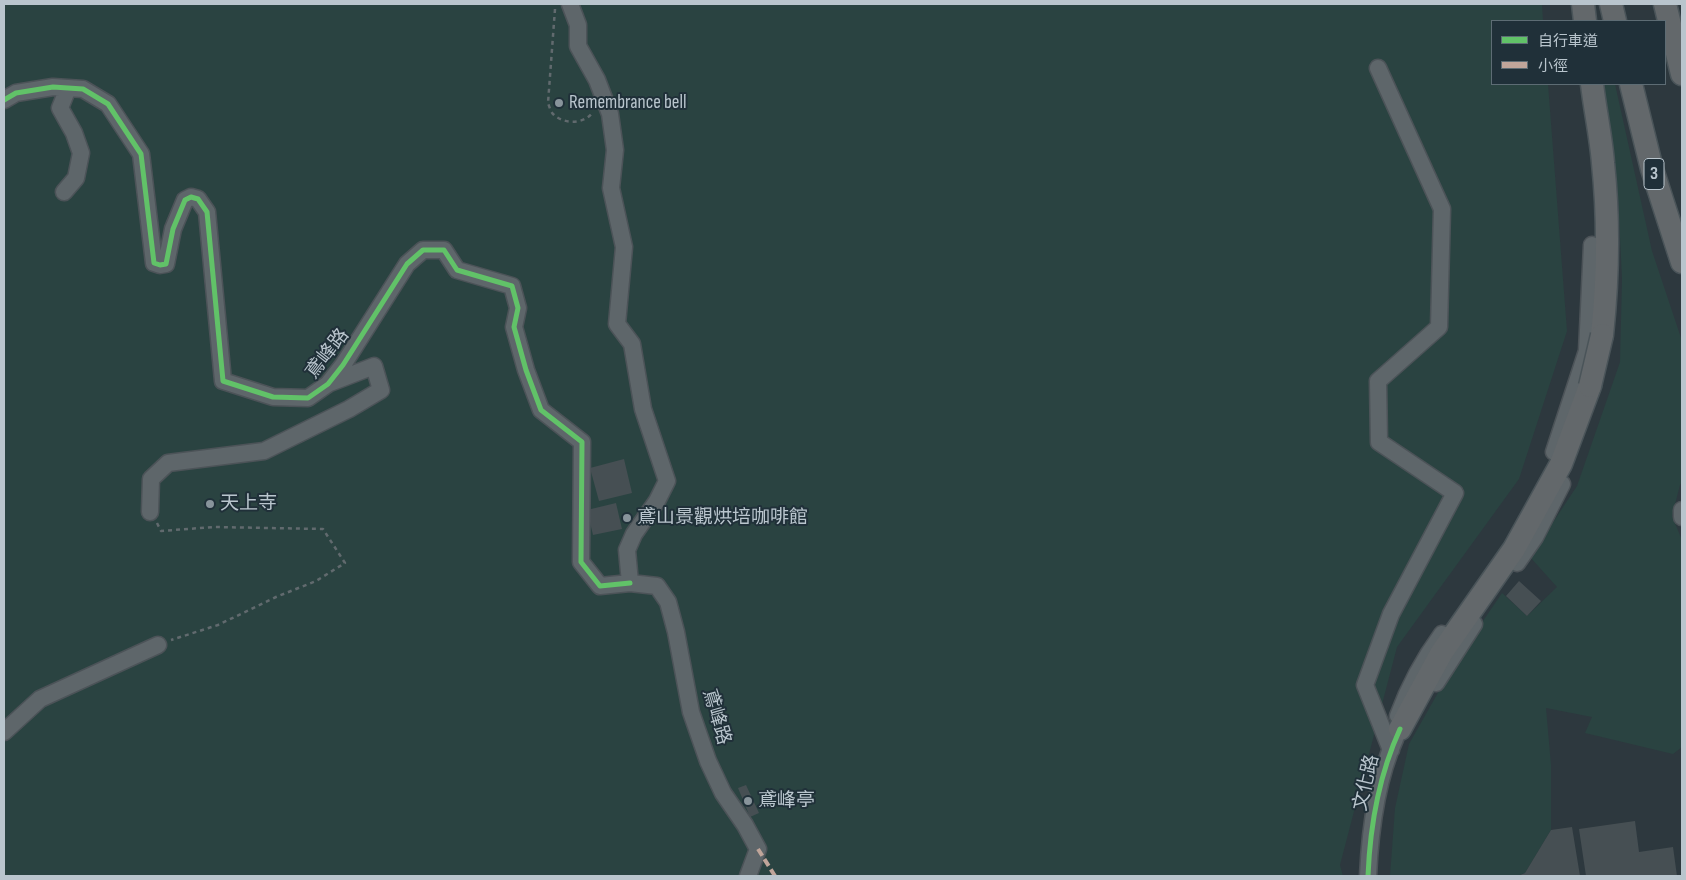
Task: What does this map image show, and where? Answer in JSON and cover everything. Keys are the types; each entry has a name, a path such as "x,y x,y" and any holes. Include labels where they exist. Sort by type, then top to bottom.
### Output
{"highway":[{"path":"1583,4 1586,20"},
{"path":"1611,4 1615,20"},
{"path":"1665,4 1682,74"},
{"path":"1394,741 1442,652 1514,549 1561,464 1590,386 1594,343 1606,293 1607,242 1603,164 1592,85"},
{"name":"3","path":"1631,85 1652,169 1682,262"}],"street":[{"path":"570,4 578,25 578,46 599,86 610,114 615,150 611,188 624,247 617,324 632,344 643,409 667,481 657,501 634,534 627,550 630,583"},
{"path":"1378,68 1442,210 1439,327 1378,381 1379,442 1455,493 1391,614 1365,685 1394,741"},
{"name":"鳶峰路","path":"4,100 16,93 53,87 83,89 108,104 141,154 154,263 166,264 173,228 185,200 191,197 198,199 207,212 223,381 273,397 308,398 328,384 343,366 408,264 423,250 444,250 456,270 512,286 518,308 514,327 526,370 541,410 582,442 581,562 600,586 630,583 657,586 668,602 676,632 691,712 708,761 723,792 758,848 748,876"},
{"path":"64,192 76,178 81,153 74,133 60,108 68,88"},
{"path":"1394,741 1395,722 1424,659 1503,549 1553,456 1594,343 1592,245"},
{"path":"150,512 150,479 168,464 264,451 350,409 380,390 374,366 328,384"},
{"path":"1394,741 1408,726 1493,596 1535,537 1570,470 1589,418 1603,367"},
{"path":"1682,510 1682,517"},
{"path":"4,732 40,699 158,645"},
{"name":"文化路","path":"1368,876 1375,811 1381,779 1394,741"}],"path":[{"path":"556,4 548,103 553,114 567,121 582,121 593,114 599,86"},
{"path":"150,512 161,531 214,527 323,529 345,563 316,581 276,597 218,625 158,645"}],"green space":[{"path":"4,4 1542,4 1543,20 1491,20 1491,85 1548,85 1567,331 1519,479 1397,647 1340,865 1343,876 4,876"},
{"path":"1600,85 1615,85 1652,251 1682,341 1682,482 1672,516 1682,540 1682,747 1673,754 1585,733 1592,717 1546,708 1551,765 1551,830 1525,873 1517,876 1390,876 1395,808 1409,744 1457,659 1502,593 1527,616 1557,587 1530,557 1577,486 1620,362 1622,279 1618,196"}],"building":[{"path":"624,459 632,493 599,501 590,468"},
{"path":"616,503 622,529 593,535 587,510"},
{"path":"1519,581 1541,601 1527,616 1506,596"},
{"name":"鳶峰亭","path":"746,785 759,813 750,817 738,788"},
{"path":"1635,821 1639,852 1673,847 1677,876 1586,876 1579,829"},
{"path":"1572,827 1580,876 1518,876 1525,873 1551,830"}],"marked path":[{"path":"758,849 775,876"}],"cycle path":[{"path":"4,100 16,93 53,87 83,89 108,104 141,154 154,263 166,264 173,229 185,200 191,197 198,199 207,212 223,381 273,397 308,398 328,384 343,365 407,264 423,250 444,250 457,270 512,286 518,308 514,327 526,370 541,410 582,442 581,562 600,586 630,583"},
{"path":"1368,876 1373,820 1377,801 1386,764 1400,729"}],"place":[{"name":"Remembrance bell","path":"559,103"},
{"name":"天上寺","path":"210,504"},
{"name":"鳶山景觀烘培咖啡館","path":"627,518"},
{"name":"鳶峰亭","path":"748,801"}]}
